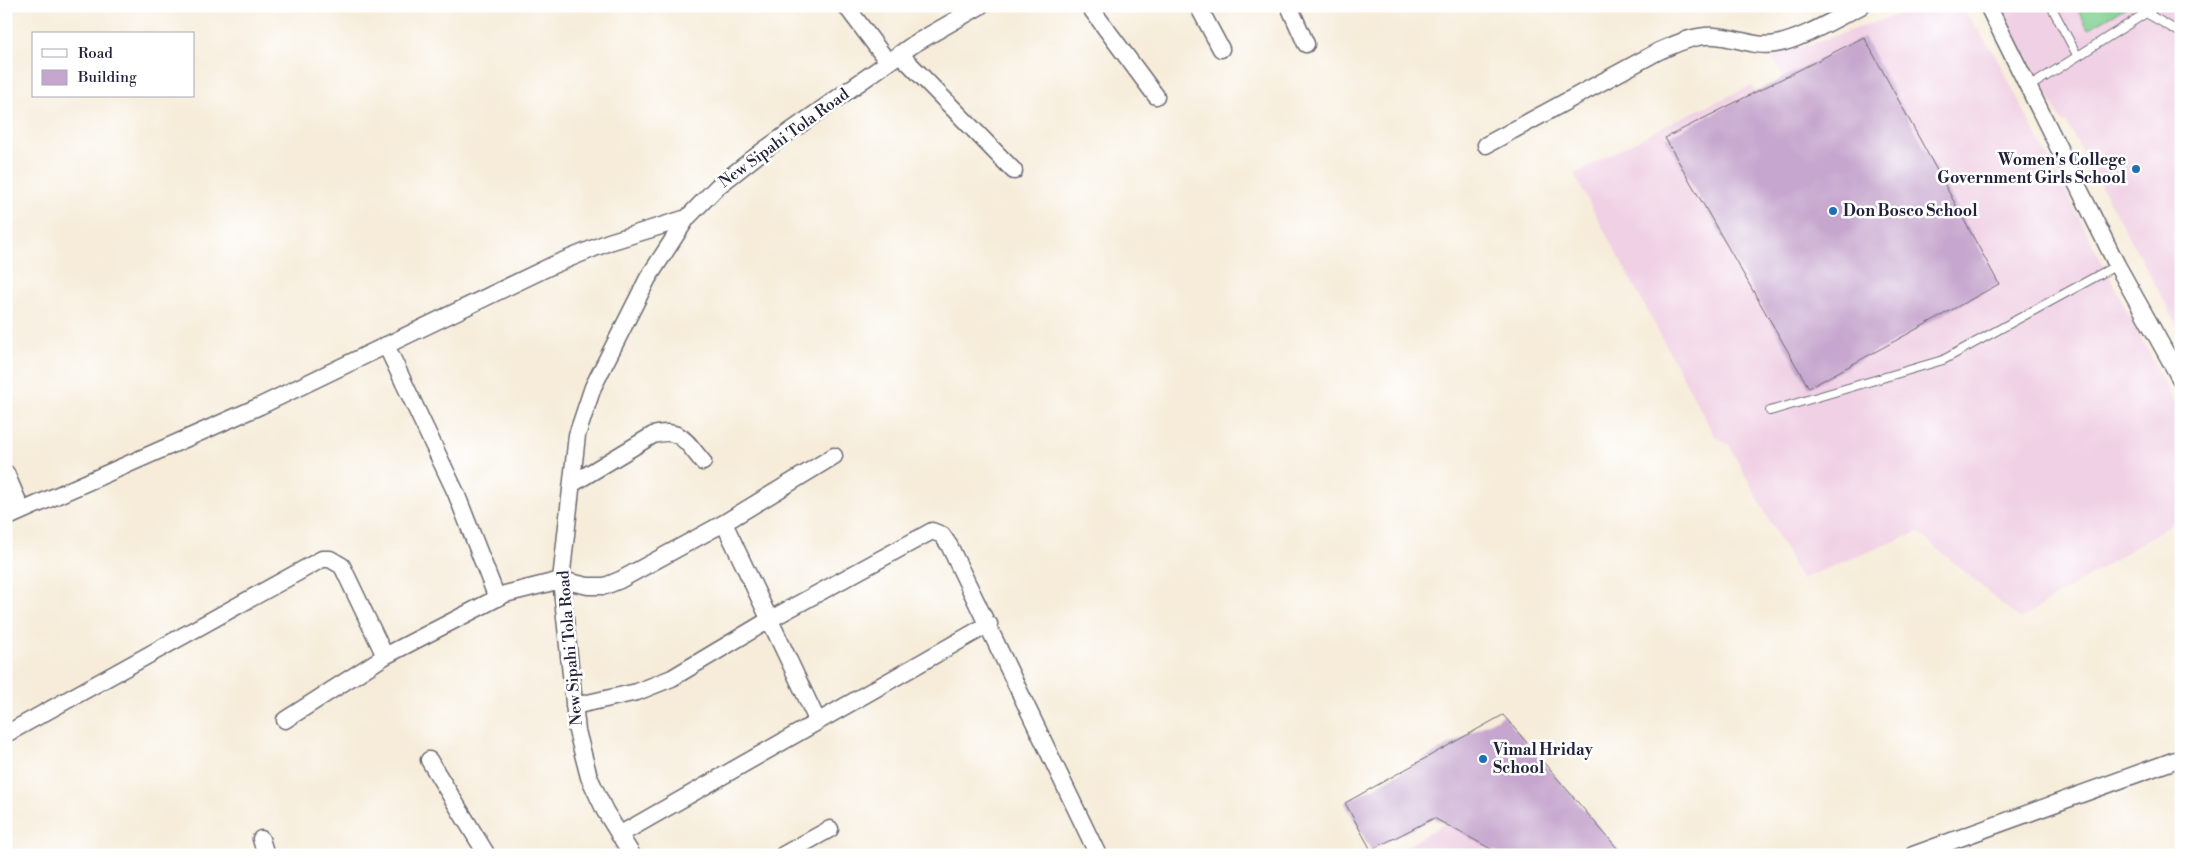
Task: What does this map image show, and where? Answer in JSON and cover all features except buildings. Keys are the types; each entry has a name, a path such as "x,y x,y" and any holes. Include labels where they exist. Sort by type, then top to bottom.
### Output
{"street":[{"path":"846,6 894,58 1014,171"},
{"name":"New Sipahi Tola Road","path":"632,855 619,835 589,777 576,731 561,580 577,435 593,386 648,278 687,218 717,187 764,150 894,58 980,6"},
{"path":"1089,6 1156,96"},
{"path":"1198,6 1221,49"},
{"path":"1289,6 1306,44"},
{"path":"1486,145 1659,51 1684,41 1714,36 1748,44 1776,44 1861,6"},
{"path":"1988,6 2117,265 2181,380"},
{"path":"6,518 260,406 553,265 609,242 687,218"},
{"path":"386,345 456,493 497,598"},
{"path":"572,484 653,435 667,431 680,435 703,462"},
{"path":"285,720 385,656 505,594 561,580 588,586 605,586 724,523 834,456"},
{"path":"6,473 22,511"},
{"path":"724,523 817,720"},
{"path":"574,706 637,692 672,678 769,620 932,531 942,535 949,545 989,624 1098,855"},
{"path":"6,734 322,559 330,559 342,566 385,656"},
{"path":"619,835 817,720 989,624"},
{"path":"1913,855 2181,758"},
{"path":"429,760 487,855"},
{"path":"783,855 830,829"},
{"path":"261,839 266,855"}],"lane":[{"path":"2051,6 2076,55"},
{"path":"2029,87 2076,55 2157,6"},
{"path":"2146,13 2181,33"},
{"path":"1770,411 1942,360 2117,265"}],"shaded area":[{"path":"1923,6 1961,6 1995,55 2181,415 2181,518 2020,619 1918,532 1801,579 1729,445 1714,435 1574,174 1678,119 1751,86 1759,98 1788,87 1772,57"},
{"name":"Women's College Government Girls School","path":"2000,6 2181,6 2181,332 2066,122 2063,123"},
{"path":"1496,793 1539,855 1392,855"}],"green space":[{"path":"2076,6 2128,6 2088,29"}],"place":[{"name":"Women's College Government Girls School","path":"2136,169"},
{"name":"Don Bosco School","path":"1833,211"},
{"name":"Vimal Hriday School","path":"1483,759"}]}
